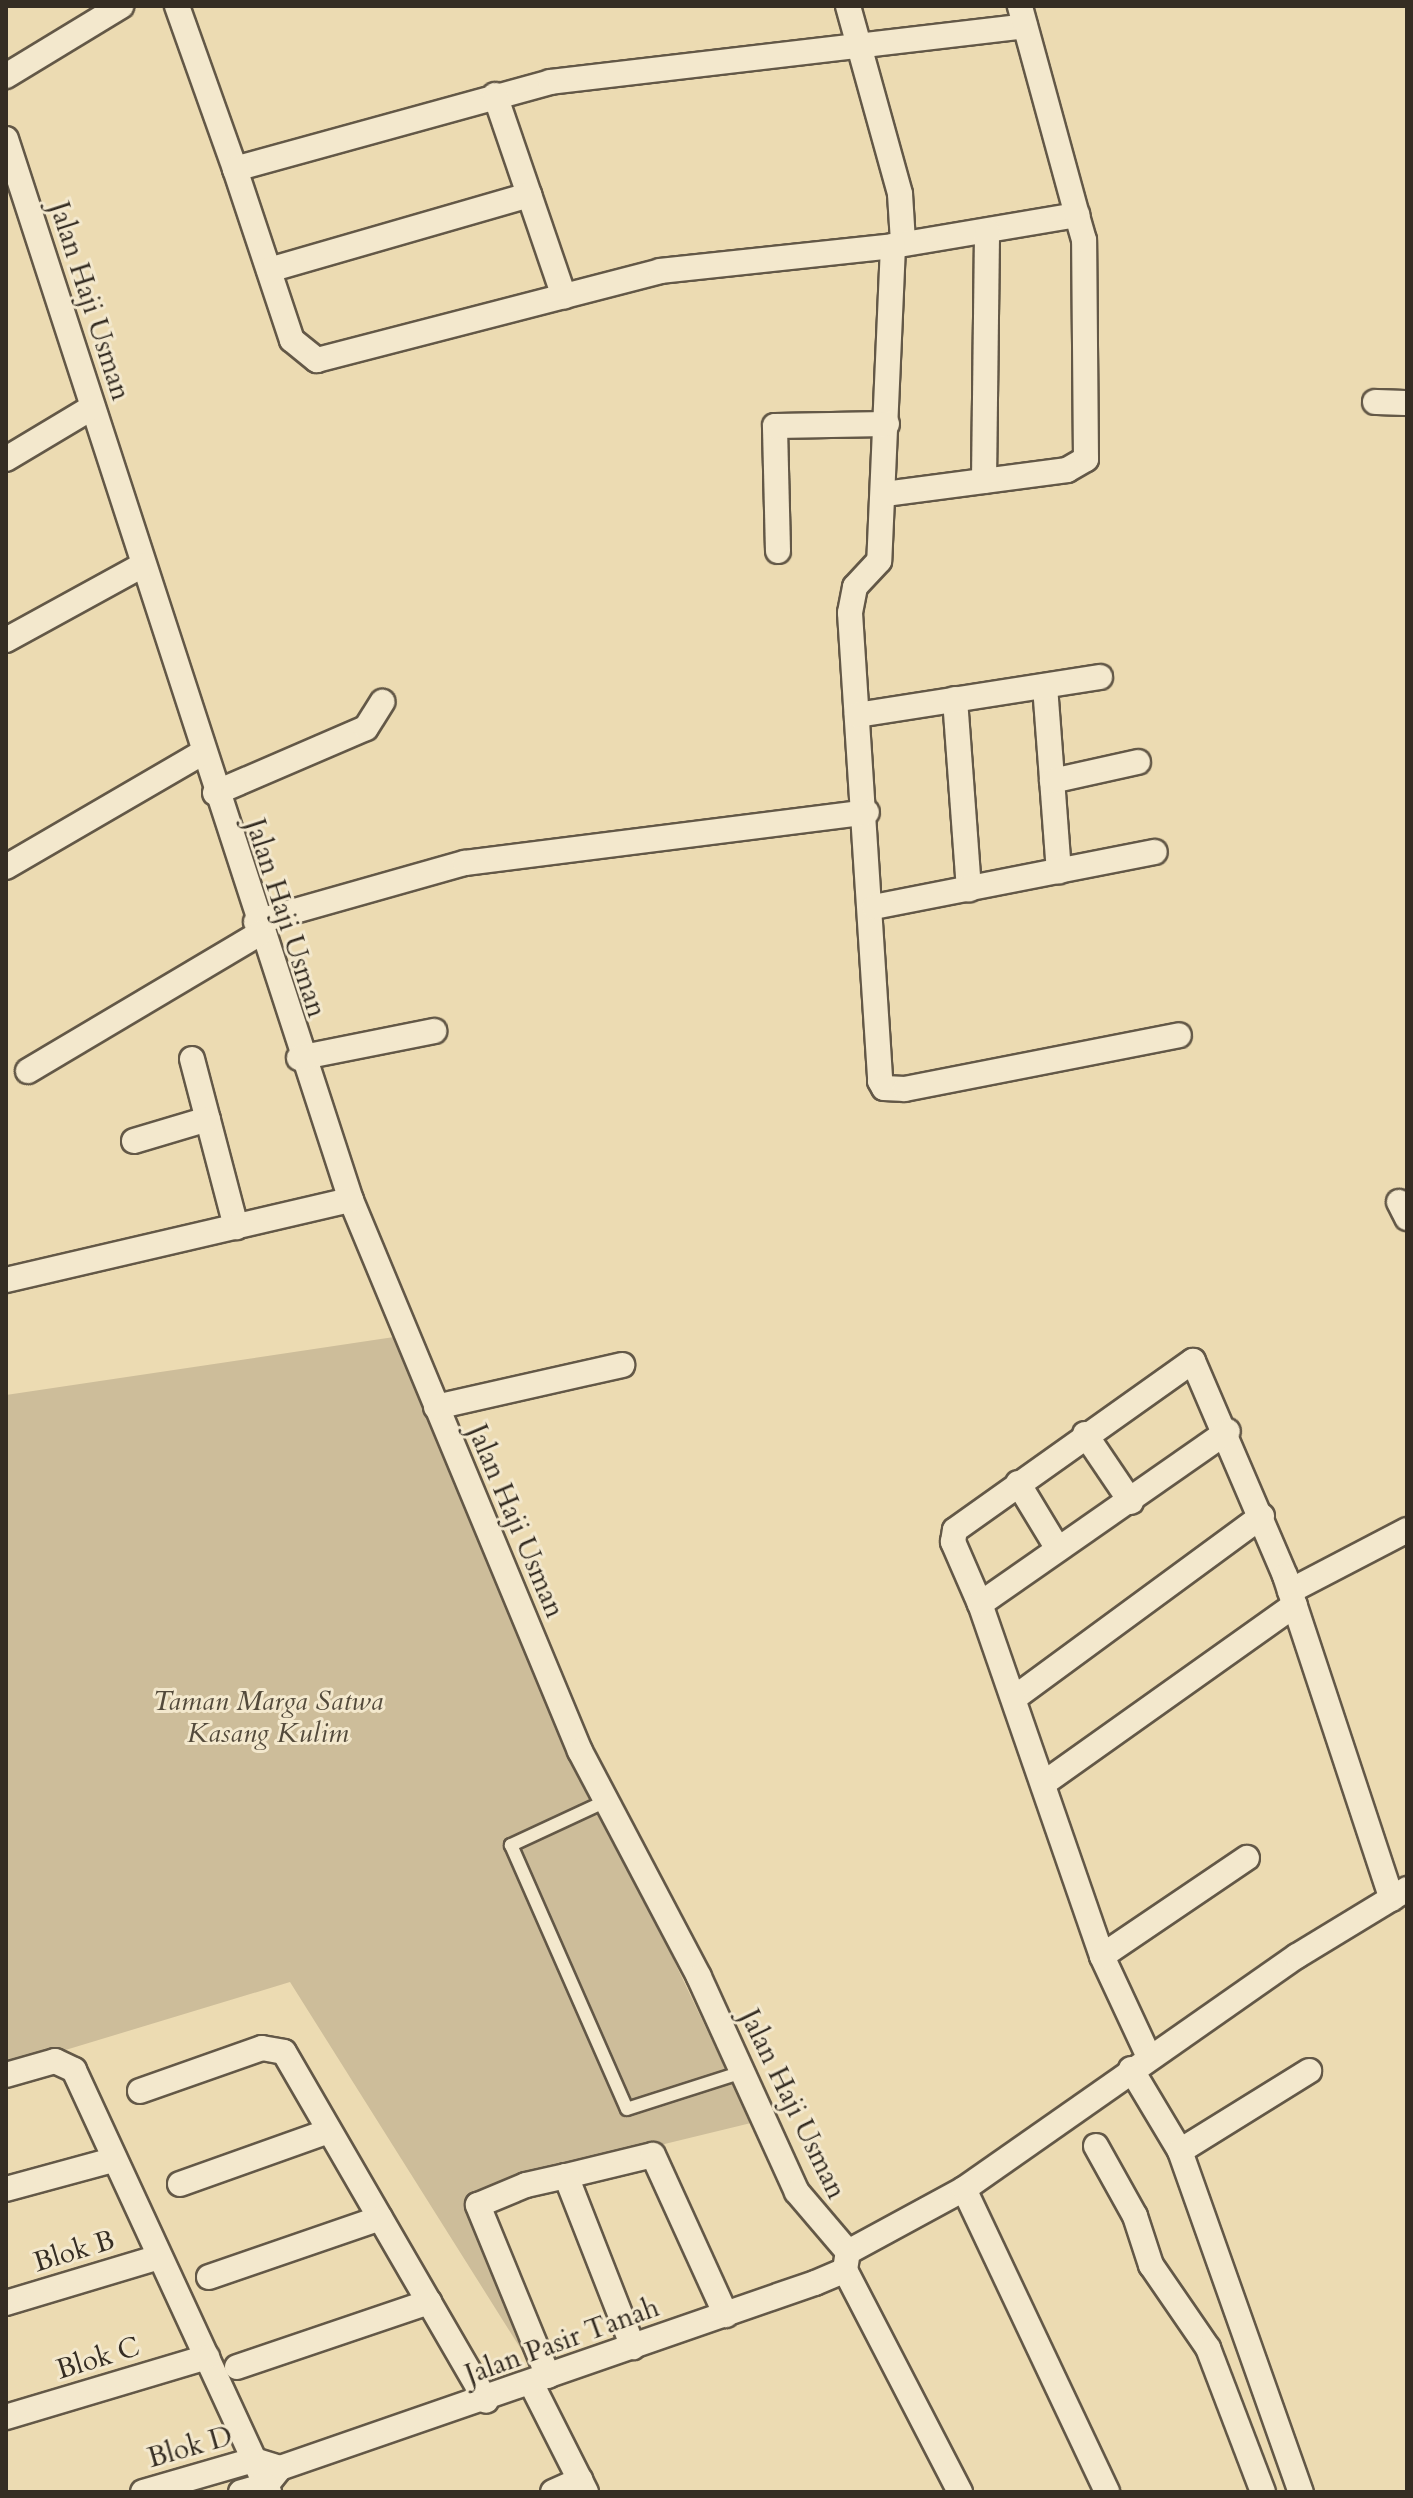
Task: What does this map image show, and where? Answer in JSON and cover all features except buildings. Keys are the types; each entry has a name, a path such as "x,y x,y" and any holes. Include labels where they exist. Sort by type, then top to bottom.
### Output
{"street":[{"path":"6,76 121,6"},
{"path":"177,6 292,340 317,360 660,271 898,244 1077,215"},
{"path":"848,6 900,194 879,561 852,600 857,715 874,907 884,1088 1179,1035"},
{"path":"235,169 495,95 613,74 858,51 1022,16 1084,240 1086,459 1067,470 885,494"},
{"path":"495,95 564,296"},
{"name":"Jalan Haji Usman","path":"6,139 299,1058 351,1200 436,1407 606,1801 742,2072 797,2192 846,2261 960,2492"},
{"path":"269,270 529,195"},
{"path":"984,481 987,231"},
{"path":"1375,402 1407,403"},
{"path":"6,459 93,407"},
{"path":"778,551 775,426 887,424"},
{"path":"6,640 143,565"},
{"path":"857,715 1100,677"},
{"path":"1045,686 1059,871"},
{"path":"955,699 969,889"},
{"path":"215,793 366,728 382,702"},
{"path":"6,867 202,753"},
{"path":"1052,781 1138,762"},
{"path":"28,1071 258,928 465,863 867,812"},
{"path":"874,907 1155,852"},
{"path":"299,1058 434,1031"},
{"path":"192,1059 236,1227"},
{"path":"134,1141 208,1119"},
{"path":"6,1280 351,1200"},
{"path":"846,2261 964,2189 1140,2063 1399,1894 1262,1516 1228,1431 1193,1361 1085,1434 955,1530 953,1542 1017,1696 1140,2063 1180,2151 1301,2492"},
{"path":"436,1407 622,1365"},
{"path":"980,1604 1131,1502 1228,1431"},
{"path":"1085,1434 1131,1502"},
{"path":"1018,1483 1058,1549"},
{"path":"1017,1696 1262,1516"},
{"path":"1047,1781 1292,1598 1407,1530"},
{"path":"1102,1956 1247,1858"},
{"path":"140,2091 274,2046 329,2131 486,2401"},
{"path":"6,2075 66,2062 254,2460 271,2482"},
{"path":"1180,2151 1309,2071"},
{"path":"180,2184 329,2131"},
{"path":"1096,2146 1135,2216 1151,2265 1208,2348 1263,2492"},
{"path":"553,2492 583,2486 540,2380 478,2205 566,2176 653,2155 726,2315"},
{"path":"6,2189 113,2160"},
{"path":"566,2176 633,2347"},
{"path":"964,2189 1107,2492"},
{"path":"209,2277 380,2218"},
{"name":"Blok B","path":"6,2303 159,2257"},
{"name":"Jalan Pasir Tanah","path":"241,2492 540,2380 726,2315 846,2261"},
{"path":"237,2367 429,2302"},
{"name":"Blok C","path":"6,2417 207,2357"},
{"name":"Blok D","path":"143,2492 254,2460"}],"lane":[{"path":"606,1801 511,1845 627,2109 742,2072"}],"green space":[{"name":"Taman Marga Satwa Kasang Kulim","path":"394,1337 511,1617 751,2123 533,2176 467,2200 531,2365 290,1982 6,2068 6,1395"}]}
